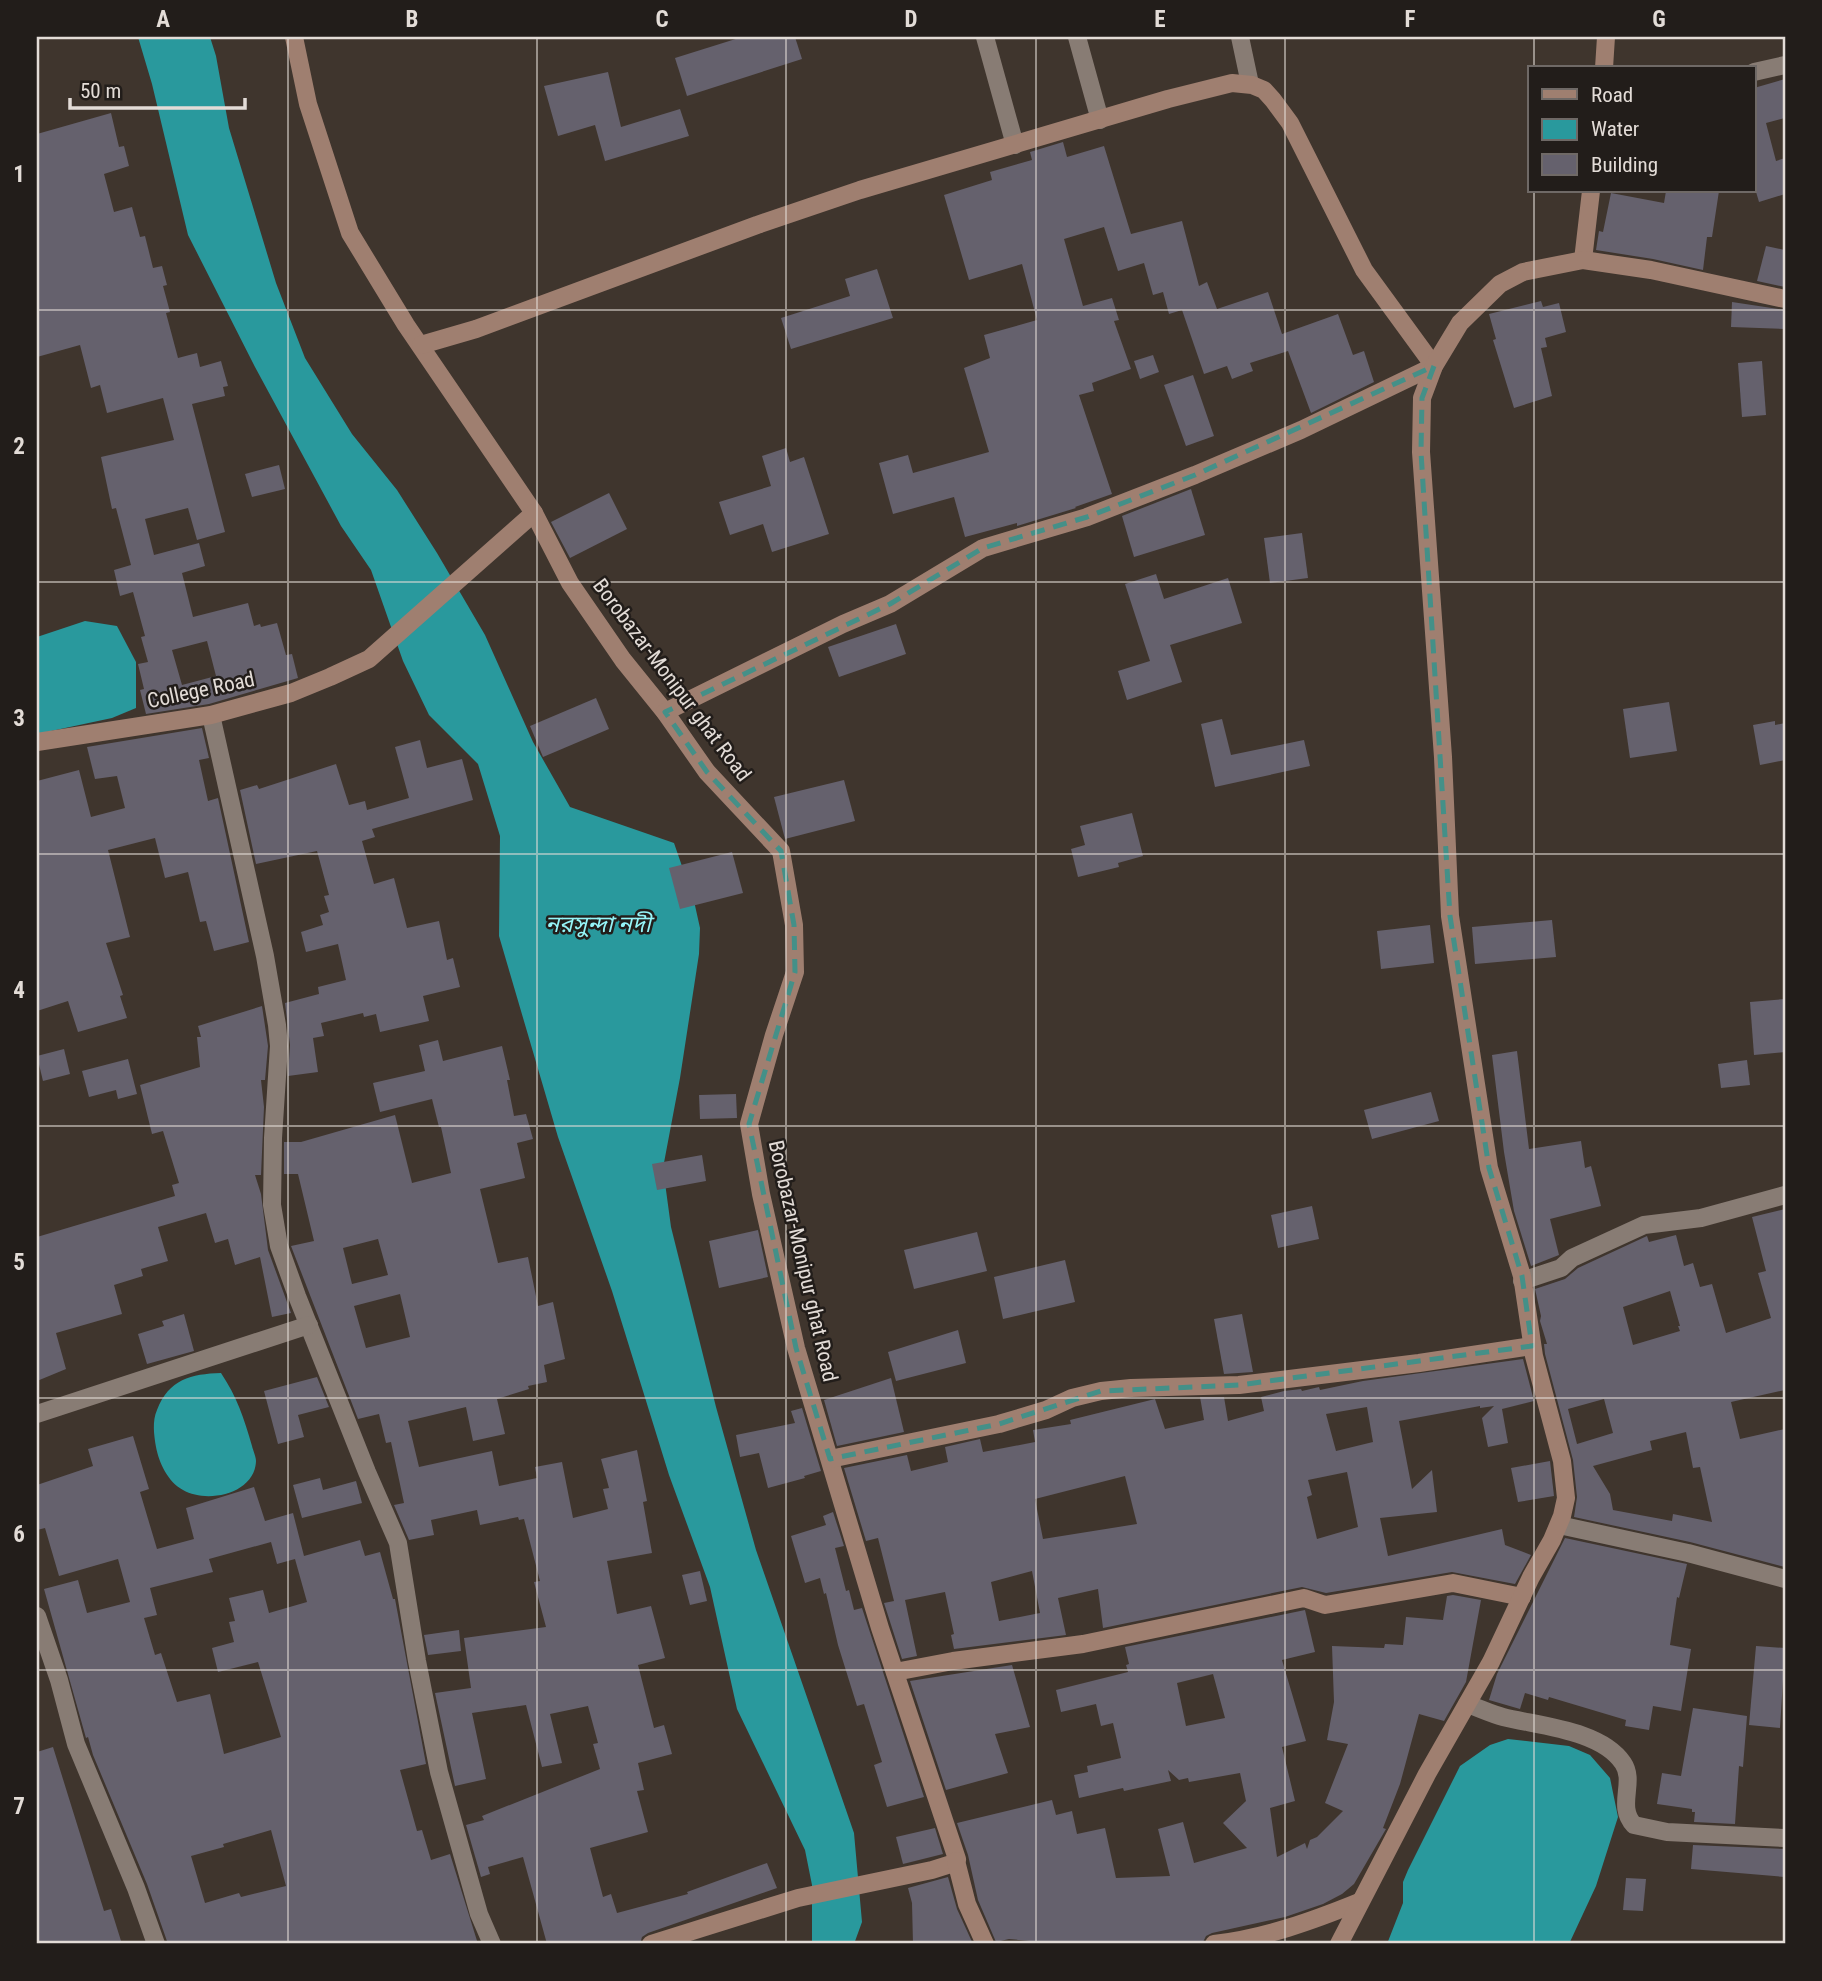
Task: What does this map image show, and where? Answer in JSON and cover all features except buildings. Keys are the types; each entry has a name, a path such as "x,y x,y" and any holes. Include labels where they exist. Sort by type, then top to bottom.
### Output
{"street":[{"name":"Borobazar-Monipur ghat Road","path":"294,37 308,104 349,233 406,325 534,513 570,583 623,660 665,712 707,772 781,851 794,925 795,972 749,1124 761,1194 796,1349 894,1672 956,1861 967,1904 985,1944"},
{"path":"985,37 1015,145"},
{"path":"1077,37 1100,120"},
{"path":"1240,37 1250,84"},
{"path":"1604,66 1606,37"},
{"path":"1756,72 1785,65"},
{"path":"421,345 476,329 770,220 860,190 1233,83 1250,84 1264,90 1290,123 1364,270 1434,366"},
{"path":"1583,260 1591,192"},
{"path":"1339,1944 1359,1902 1491,1661 1559,1525 1566,1498 1562,1461 1532,1346 1522,1281 1489,1168 1450,916 1443,757 1421,452 1422,398 1434,366 1460,323 1500,284 1523,272 1583,260 1651,270 1785,299"},
{"path":"665,712 843,624 890,604 983,548 1087,517 1195,475 1301,430 1434,366"},
{"name":"College Road","path":"37,743 211,715 291,693 369,659 534,513"},
{"path":"211,715 265,956 277,1025 279,1046 272,1205 279,1245 367,1472 398,1543 439,1772 479,1913 492,1944"},
{"path":"1522,1281 1561,1268 1572,1258 1644,1224 1701,1218 1785,1195"},
{"path":"37,1414 309,1325"},
{"path":"830,1459 999,1424 1046,1410 1072,1398 1101,1391 1239,1385 1532,1346"},
{"path":"1559,1525 1689,1553 1785,1579"},
{"path":"894,1672 953,1661 1083,1644 1304,1598 1325,1605 1453,1583 1522,1597"},
{"path":"37,1616 59,1680 76,1744 136,1888 156,1944"},
{"path":"1467,1704 1500,1716 1578,1735 1602,1743 1615,1752 1625,1766 1625,1808 1634,1825 1667,1832 1785,1838"},
{"path":"651,1944 798,1898 907,1876 956,1861"},
{"path":"1214,1944 1236,1942 1315,1921 1359,1902"}],"highlighted area":[{"path":"1434,366 1422,398 1421,452 1450,916 1489,1168 1522,1276 1532,1346 1239,1385 1101,1391 999,1424 830,1459 796,1348 749,1124 795,972 794,925 781,851 707,772 665,712 890,604 983,548 1087,517 1195,475"}],"water":[{"name":"নরসুন্দা নদী","path":"138,37 210,37 229,128 276,283 305,358 352,434 397,490 437,553 485,635 533,742 570,807 674,843 694,901 700,928 699,954 680,1078 663,1168 671,1227 716,1407 756,1550 854,1833 862,1922 854,1944 812,1944 812,1885 805,1850 737,1709 710,1587 669,1475 612,1291 558,1137 499,936 500,836 478,764 429,715 403,661 371,570 341,526 255,367 188,235"},
{"path":"85,621 117,626 136,662 136,708 112,718 37,734 37,637"},
{"path":"221,1373 236,1399 246,1426 256,1459 254,1472 248,1481 228,1493 216,1496 193,1494 173,1482 162,1466 157,1453 155,1414 168,1391 182,1380"},
{"path":"1508,1739 1569,1746 1590,1755 1610,1778 1618,1817 1596,1886 1569,1944 1387,1944 1403,1903 1403,1882 1460,1766 1490,1745"}]}
